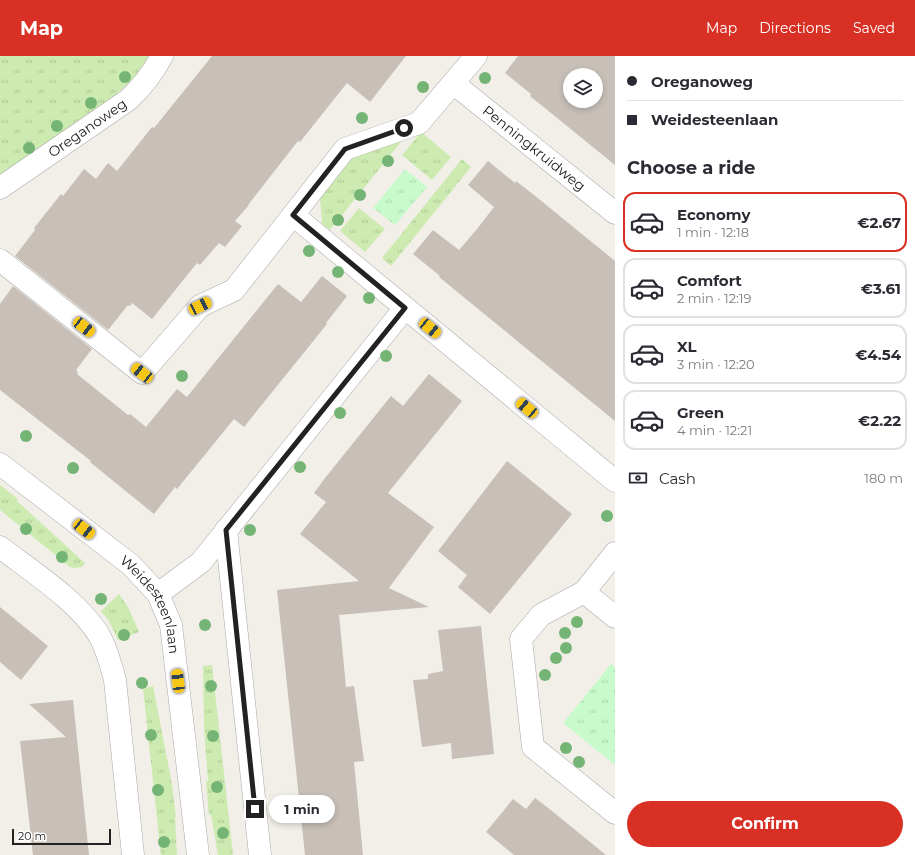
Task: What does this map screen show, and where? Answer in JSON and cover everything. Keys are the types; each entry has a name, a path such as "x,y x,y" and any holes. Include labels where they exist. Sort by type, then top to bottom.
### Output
{"street":[{"name":"Oreganoweg","path":"0,188 128,100 139,90 152,74 162,56"},
{"path":"0,260 142,373 200,306 234,290 345,149 419,123 476,56"},
{"name":"Penningkruidweg","path":"453,82 615,213"},
{"path":"293,215 615,481"},
{"path":"158,594 201,562 405,308"},
{"name":"Weidesteenlaan","path":"0,464 131,565 158,594 171,626 198,855"},
{"path":"226,530 260,855"},
{"path":"0,547 65,598 85,616 99,636 109,658 115,680 133,855"},
{"path":"615,553 584,592 541,615 521,639 533,747 615,813"},
{"path":"584,592 615,617"}],"green space":[{"path":"0,56 149,56 133,79 113,97 0,176"},
{"path":"421,132 451,157 432,180 402,155"},
{"path":"405,137 330,230 322,224 320,197 351,158"},
{"path":"462,159 471,167 391,266 382,258"},
{"path":"405,169 427,187 395,225 373,208"},
{"path":"359,208 385,229 365,252 340,231"},
{"path":"0,485 18,499 17,501 85,563 82,567 70,567 0,510"},
{"path":"119,594 128,607 139,632 118,640 109,621 101,611"},
{"path":"611,664 615,667 615,765 563,723"},
{"path":"212,665 233,855 218,855 211,815 209,815 206,782 208,781 204,730 203,666"},
{"path":"153,686 172,784 176,817 177,855 161,855 143,689"}],"building":[{"path":"212,56 406,56 370,102 347,83 300,142 298,141 235,221 242,226 225,247 219,243 200,265 197,263 152,319 132,303 130,306 128,305 108,330 15,256 35,230 34,228 61,194 63,196 84,169 96,179 108,163 117,171"},
{"path":"518,56 615,56 615,165 530,96 531,94 505,73"},
{"path":"488,161 515,183 516,181 534,195 615,261 615,421 413,254 433,230 459,250 477,229 494,207 468,185"},
{"path":"322,276 347,296 326,323 327,324 244,427 234,419 177,489 175,487 154,514 90,462 91,461 0,390 0,304 13,286 92,349 76,370 78,372 77,374 128,415 130,414 146,427 177,389 187,397 278,284 301,302"},
{"path":"429,374 462,401 388,493 434,527 389,588 429,607 339,615 346,687 354,686 364,761 354,762 363,855 305,855 277,590 359,581 300,534 326,502 314,493 391,396 403,406"},
{"path":"507,461 572,514 490,614 458,587 467,575 438,551"},
{"path":"0,607 48,646 21,680 0,662"},
{"path":"481,626 494,754 452,759 451,743 422,747 413,680 428,679 428,674 443,671 438,630"},
{"path":"73,700 89,855 33,855 20,741 66,737 29,704"},
{"path":"535,798 606,855 514,855 486,832 513,799 526,809"}],"route":[{"path":"255,809 226,530 405,308 293,215 345,149 404,128"}]}
